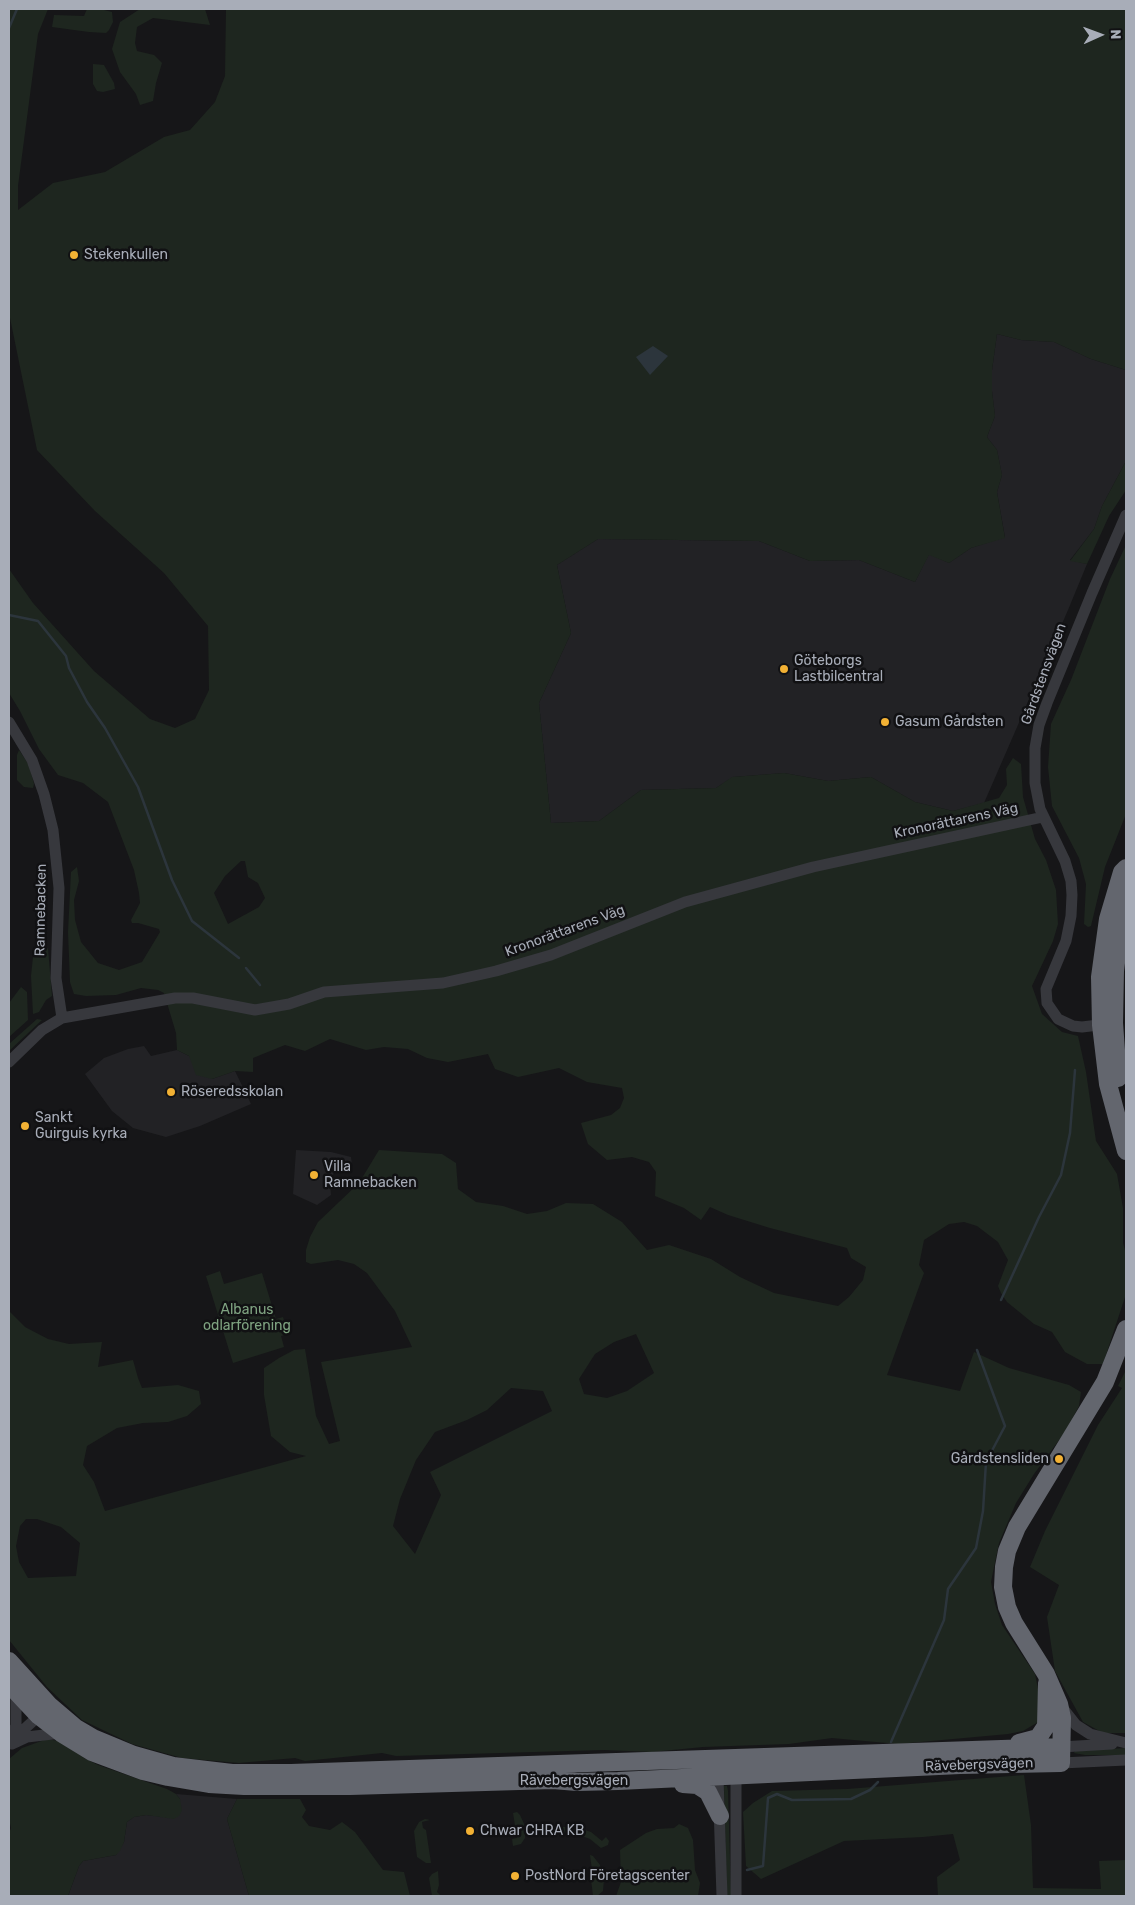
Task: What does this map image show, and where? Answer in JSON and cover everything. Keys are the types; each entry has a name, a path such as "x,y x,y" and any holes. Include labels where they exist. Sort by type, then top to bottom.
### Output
{"highway":[{"path":"1126,868 1122,872 1115,971 1107,1024 1108,1084 1126,1151"},
{"path":"1118,921 1126,897"},
{"path":"1107,1024 1126,1118"},
{"path":"1061,1755 1062,1718 1059,1704 1046,1674 1014,1623 1007,1607 1003,1587 1004,1568 1007,1551 1017,1527 1105,1382 1126,1329"},
{"path":"9,1661 44,1710"},
{"path":"990,1749 1028,1742 1038,1738 1042,1733 1046,1726 1048,1706 1046,1674"},
{"path":"12,1689 44,1710"},
{"name":"Rävebergsvägen","path":"44,1710 61,1733 92,1752 123,1764 168,1778 209,1784 244,1786 350,1786 544,1780 577,1782 649,1780 960,1765 1061,1755"},
{"name":"Rävebergsvägen","path":"44,1710 93,1738 134,1755 173,1766 232,1772 291,1773 990,1749 1061,1755"},
{"path":"649,1780 658,1784 696,1785 703,1788 711,1797 713,1805 720,1816"}],"street":[{"name":"Gårdstensvägen","path":"1107,1024 1082,1027 1065,1023 1058,1019 1047,1004 1046,989 1066,941 1071,916 1072,895 1071,882 1065,861 1043,817 1038,799 1035,783 1035,748 1039,724 1064,658 1126,515"},
{"name":"Ramnebacken","path":"9,722 32,760 44,794 53,830 59,888 56,978 62,1018"},
{"name":"Kronorättarens Väg","path":"62,1018 175,998 193,998 255,1010 289,1004 324,992 442,983 496,971 551,955 685,902 814,867 1043,817"},
{"path":"9,1062 42,1030 62,1018"},
{"path":"9,1738 16,1726 12,1689"},
{"name":"Rävebergsvägen","path":"1059,1704 1076,1725 1090,1734 1126,1743"},
{"path":"9,1744 44,1710"},
{"path":"9,1744 27,1737 61,1733"},
{"name":"Rävebergsvägen","path":"1061,1755 1126,1743"},
{"name":"Rävebergsvägen","path":"1061,1755 1126,1760"},
{"path":"725,1757 736,1776 736,1896"},
{"path":"722,1896 718,1777 725,1757"}],"shaded area":[{"path":"997,334 1021,340 1054,342 1091,359 1126,370 1126,461 1102,506 1094,529 1070,560 1087,564 984,803 953,811 915,802 871,777 828,781 784,773 733,777 716,788 641,790 599,821 551,823 539,703 571,633 557,565 598,539 759,541 810,561 859,560 915,582 929,554 949,563 971,548 1005,537 997,492 1002,475 997,450 987,437 995,416 992,370"},
{"path":"653,346 668,356 650,375 636,357"},
{"name":"Röseredsskolan","path":"144,1046 151,1056 177,1050 189,1056 212,1079 235,1071 251,1104 200,1126 166,1137 133,1128 112,1111 85,1074 104,1058 128,1049"},
{"name":"Villa Ramnebacken","path":"296,1150 331,1152 351,1157 352,1165 337,1163 330,1184 331,1195 317,1205 293,1194"},
{"path":"176,1794 237,1799 227,1819 249,1896 68,1896 79,1866 83,1861 116,1855 124,1842 127,1822 134,1817 146,1815 174,1818 180,1799"}],"green space":[{"path":"9,9 48,9 38,34 18,186 18,210 53,183 105,172 164,137 190,130 215,102 225,76 226,9 1126,9 1126,370 1091,359 1054,342 1021,340 997,334 992,370 995,416 987,437 997,450 1002,475 997,492 1005,538 971,548 949,563 929,555 915,582 859,560 810,561 759,541 598,539 557,565 571,633 539,703 551,823 599,821 641,790 716,788 732,777 784,773 828,781 871,777 915,802 953,811 999,798 1007,785 1006,769 1013,758 1021,764 1023,797 1035,839 1046,860 1056,890 1058,924 1053,941 1032,986 1042,1014 1062,1032 1078,1036 1086,1072 1096,1141 1117,1174 1123,1208 1126,1294 1103,1364 1087,1364 1065,1352 1052,1332 1034,1324 1007,1302 998,1286 1008,1260 998,1242 977,1226 964,1222 949,1224 924,1240 919,1265 924,1273 887,1375 960,1391 974,1352 1009,1368 1069,1385 1081,1392 1079,1406 1065,1432 1034,1474 1016,1503 999,1543 991,1582 995,1604 1002,1625 1035,1674 1040,1699 1040,1721 1023,1731 1008,1734 898,1744 832,1738 789,1744 703,1747 652,1752 604,1750 396,1756 382,1753 305,1761 295,1758 239,1763 182,1758 132,1744 82,1720 47,1687 9,1640 9,1311 25,1327 48,1339 69,1344 102,1342 98,1367 133,1360 142,1388 178,1385 199,1391 201,1404 187,1416 168,1422 143,1423 117,1428 87,1446 83,1465 94,1482 105,1511 306,1456 290,1452 271,1436 264,1395 264,1368 279,1358 294,1350 305,1349 316,1416 329,1444 340,1441 321,1362 412,1347 395,1311 367,1273 354,1264 338,1260 311,1264 306,1262 306,1250 318,1222 359,1183 379,1150 442,1154 456,1163 458,1189 476,1202 503,1206 527,1214 547,1211 566,1203 593,1204 622,1222 647,1250 669,1245 711,1259 740,1277 774,1293 838,1306 849,1297 863,1280 866,1267 851,1258 847,1248 770,1228 728,1215 710,1207 701,1220 684,1208 655,1196 656,1172 649,1162 632,1157 607,1160 588,1144 581,1123 611,1115 620,1108 624,1098 622,1088 587,1082 559,1068 518,1077 495,1069 488,1054 448,1062 427,1058 408,1049 384,1047 366,1050 330,1039 305,1051 285,1045 253,1058 253,1072 235,1071 212,1079 196,1075 189,1056 177,1050 176,1033 164,993 158,990 141,988 116,995 86,996 74,994 70,982 68,932 71,872 77,867 79,881 74,900 75,920 81,942 98,963 119,970 142,962 160,932 159,929 132,923 131,920 140,903 139,893 134,870 108,802 83,783 58,775 39,749 9,693 9,569 33,603 94,671 150,719 175,728 195,719 209,690 208,626 164,573 95,511 37,450 9,313","holes":["241,861 245,861 248,877 258,883 265,898 259,907 228,924 214,893 225,876","636,1334 654,1373 627,1391 607,1398 584,1394 579,1379 595,1354 614,1342","511,1388 543,1391 552,1411 430,1472 441,1495 415,1554 393,1526 400,1499 416,1460 435,1432 487,1410","26,1519 37,1519 61,1527 80,1543 76,1576 28,1578 19,1562 16,1546 20,1526"]},
{"path":"87,9 112,12 113,22 106,33 52,27 54,15 84,16"},
{"path":"140,9 205,9 210,25 153,18 137,27 135,43 137,51 154,55 162,63 153,101 140,105 136,94 120,72 112,49 120,22"},
{"path":"93,64 104,65 114,83 115,89 103,92 97,91 93,84"},
{"path":"1126,461 1126,490 1109,516 1087,564 1070,561 1094,529 1102,506"},
{"path":"1126,545 1126,814 1105,867 1091,926 1088,927 1084,924 1086,884 1079,858 1052,806 1048,767 1051,724 1071,680 1110,579"},
{"path":"19,750 29,765 34,784 33,788 24,787 17,780 17,755"},
{"path":"48,948 52,996 46,1000 39,1012 33,1014 31,976 33,957"},
{"path":"21,987 27,992 28,1020 9,1037 9,1003"},
{"path":"37,1019 42,1020 9,1051 9,1044"},
{"name":"Albanus odlarförening","path":"220,1271 224,1284 262,1273 276,1319 283,1317 288,1334 281,1336 284,1347 233,1363 206,1276"},
{"path":"1126,1370 1126,1733 1103,1733 1083,1722 1055,1671 1047,1617 1059,1585 1030,1567 1045,1531 1098,1425 1122,1388 1118,1386"},
{"path":"47,1739 59,1741 98,1765 167,1789 176,1794 180,1799 182,1810 179,1816 174,1819 146,1815 134,1817 127,1822 124,1842 120,1851 116,1855 83,1861 79,1866 68,1896 9,1896 9,1833 11,1828 9,1819 9,1759 22,1748"},
{"path":"1126,1748 1126,1755 1085,1755 1074,1753 1075,1751"},
{"path":"1024,1775 1031,1825 1033,1888 1101,1889 1099,1861 1126,1860 1126,1896 938,1896 937,1877 960,1860 953,1834 844,1841 761,1879 746,1866 743,1812 772,1791 847,1789"},
{"path":"724,1786 727,1786 728,1791 731,1896 727,1896"},
{"path":"237,1799 300,1799 306,1810 302,1817 309,1826 330,1830 342,1822 355,1832 383,1870 404,1872 410,1896 249,1896 227,1819"},
{"path":"517,1812 525,1826 525,1838 521,1844 513,1846 512,1839 517,1838 513,1813"},
{"path":"425,1819 430,1820 422,1822 423,1828 426,1830 431,1863 426,1863 417,1857 414,1831 419,1822"},
{"path":"679,1824 688,1828 693,1840 695,1870 700,1883 698,1896 616,1896 621,1882 620,1850 646,1833 657,1829 674,1828"},
{"path":"543,1825 545,1831 560,1827 576,1827 591,1832 602,1841 606,1837 609,1841 608,1845 601,1848 590,1839 573,1833 559,1833 542,1837 538,1830"},
{"path":"590,1855 600,1865 604,1879 603,1891 597,1896 593,1896"},
{"path":"438,1871 439,1885 437,1892 441,1896 432,1896 429,1878"}],"waterway":[{"path":"9,28 17,9"},
{"path":"9,615 38,621 66,656 69,668 87,702 105,728 138,787 172,880 192,921 239,958"},
{"path":"246,968 260,985"},
{"path":"1001,1300 1039,1217 1061,1175 1070,1133 1075,1070"},
{"path":"891,1742 944,1620 948,1589 976,1548 983,1511 986,1462 1005,1426 977,1350"},
{"path":"747,1870 763,1866 768,1798 777,1794 792,1800 851,1799 870,1790 878,1782"}],"place":[{"name":"Stekenkullen","path":"74,255"},
{"name":"Göteborgs Lastbilcentral","path":"784,669"},
{"name":"Gasum Gårdsten","path":"885,722"},
{"name":"Röseredsskolan","path":"171,1092"},
{"name":"Sankt Guirguis kyrka","path":"25,1126"},
{"name":"Villa Ramnebacken","path":"314,1175"},
{"name":"Gårdstensliden","path":"1059,1459"},
{"name":"Chwar CHRA KB","path":"470,1831"},
{"name":"PostNord Företagscenter","path":"515,1876"}]}
